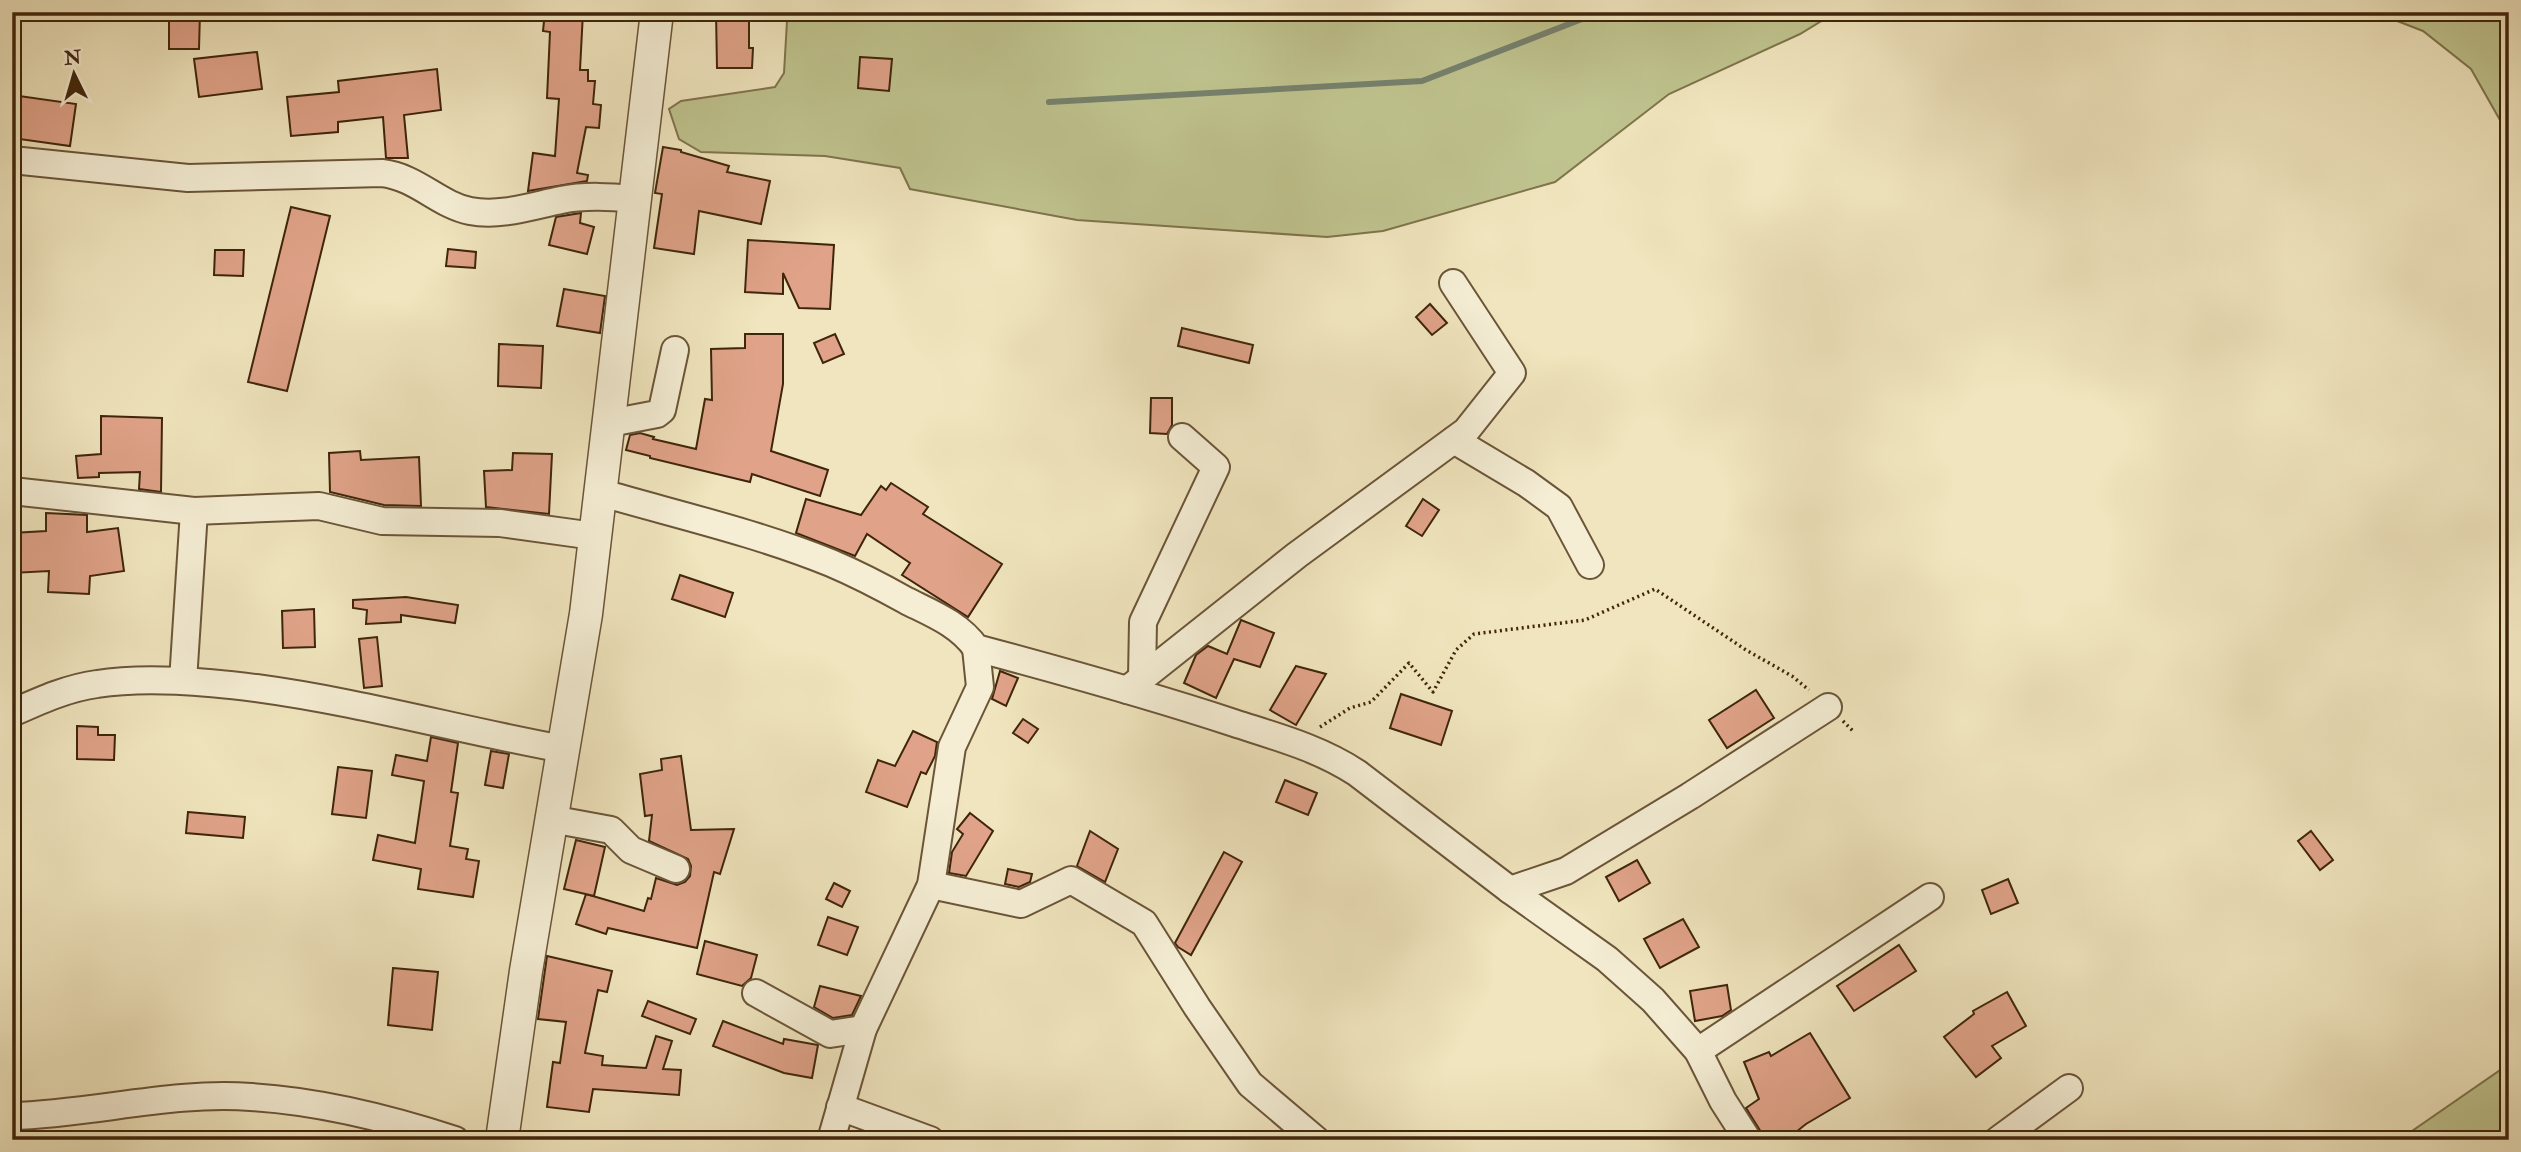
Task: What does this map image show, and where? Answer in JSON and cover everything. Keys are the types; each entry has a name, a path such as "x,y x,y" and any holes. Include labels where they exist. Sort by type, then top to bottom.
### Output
{"street":[{"path":"502,1140 526,971 586,614 657,12"},
{"path":"12,160 188,178 383,173 400,175 458,208 488,213 603,196 636,199"},
{"path":"1135,684 1297,555 1466,431 1512,373 1453,283"},
{"path":"610,423 657,414 662,410 675,350"},
{"path":"1135,684 1143,622 1216,467 1182,437"},
{"path":"1454,440 1526,483 1559,508 1590,565"},
{"path":"12,491 194,511 319,506 382,521 500,523 594,536"},
{"path":"602,493 758,537 828,562 867,579 952,624 967,636 976,648 981,687 953,747 931,885 863,1029 831,1140"},
{"path":"183,681 194,511"},
{"path":"976,648 1135,684 1293,741 1337,760 1607,959 1653,1000 1698,1051 1723,1101 1748,1140"},
{"path":"12,713 47,697 97,684 183,681 345,701 492,736 563,749"},
{"path":"1510,890 1566,871 1690,796 1828,707"},
{"path":"551,819 611,830 631,850 676,869"},
{"path":"931,885 1021,904 1071,880 1144,923 1197,1007 1251,1084 1305,1135"},
{"path":"1698,1051 1930,897"},
{"path":"756,993 830,1034 863,1029"},
{"path":"1998,1140 2069,1087"},
{"path":"12,1115 192,1098 251,1097 316,1106 379,1119 454,1140"},
{"path":"840,1107 930,1140"}],"path":[{"path":"1293,741 1350,708 1371,702 1409,663 1433,692 1456,650 1474,634 1585,620 1655,589 1746,650 1792,676 1853,731"}],"green space":[{"path":"782,12 1836,12 1800,34 1669,94 1555,182 1383,231 1327,237 1077,220 910,189 900,168 825,156 701,152 679,139 669,109 681,101 775,87 784,73 787,21"},
{"path":"2374,12 2509,12 2509,136 2471,69 2423,31"},
{"path":"2509,1064 2509,1140 2399,1140"}],"building":[{"path":"169,12 200,12 199,49 169,49"},
{"path":"545,12 583,12 580,70 588,70 588,81 595,81 593,104 601,105 599,128 586,127 577,173 588,175 587,181 528,191 533,153 555,156 559,99 547,98 550,32 543,31"},
{"path":"716,12 749,12 752,68 717,68"},
{"path":"257,52 262,89 199,97 194,59"},
{"path":"860,57 892,59 889,91 858,88"},
{"path":"437,69 441,110 404,115 408,158 386,158 383,117 338,122 338,132 291,136 287,97 339,92 338,81"},
{"path":"12,95 76,104 70,146 12,138"},
{"path":"663,147 729,166 727,172 770,181 761,224 699,211 694,254 654,248 662,194 655,193"},
{"path":"291,207 330,216 287,391 248,382"},
{"path":"581,213 580,223 594,227 587,254 549,245 556,217"},
{"path":"748,240 834,245 830,309 799,308 783,273 783,294 745,292"},
{"path":"448,249 476,252 475,268 446,266"},
{"path":"215,250 244,250 243,276 214,275"},
{"path":"564,289 605,296 600,333 557,326"},
{"path":"1430,304 1447,323 1432,335 1416,317"},
{"path":"1182,328 1253,345 1249,363 1178,346"},
{"path":"745,334 783,334 783,384 771,451 828,470 820,496 752,474 750,482 626,450 630,435 640,433 654,437 653,439 696,449 705,399 712,400 711,349 745,348"},
{"path":"835,334 844,354 823,363 814,343"},
{"path":"499,344 543,346 541,388 498,386"},
{"path":"1151,398 1172,398 1172,425 1167,434 1150,433"},
{"path":"101,416 162,418 161,492 139,489 140,472 99,473 99,477 78,478 76,456 101,454"},
{"path":"360,451 361,460 419,457 421,506 384,505 330,492 329,453"},
{"path":"513,453 552,454 549,514 486,507 484,471 512,470"},
{"path":"891,483 928,507 923,514 1002,564 968,617 902,575 910,563 867,534 855,556 796,533 806,499 861,515 881,486 886,490"},
{"path":"1423,499 1439,510 1422,536 1406,526"},
{"path":"46,513 87,515 87,532 118,528 124,571 90,576 89,594 48,592 49,571 12,573 12,533 46,531"},
{"path":"680,575 733,593 725,617 672,599"},
{"path":"406,597 458,605 455,623 401,615 401,622 366,624 367,610 353,608 353,600"},
{"path":"314,609 315,647 283,648 282,611"},
{"path":"1241,620 1274,633 1260,667 1234,659 1216,698 1184,683 1196,655 1208,646 1227,654"},
{"path":"377,637 382,686 364,688 359,639"},
{"path":"1296,666 1326,674 1296,725 1270,710"},
{"path":"1000,671 1018,678 1006,706 992,699"},
{"path":"1756,690 1774,718 1727,748 1709,720"},
{"path":"1401,694 1452,711 1441,745 1390,728"},
{"path":"1023,719 1038,729 1028,743 1013,733"},
{"path":"77,726 98,727 98,735 115,735 114,760 77,759"},
{"path":"913,731 937,742 935,756 926,774 921,772 907,807 866,792 878,760 895,766"},
{"path":"431,737 458,743 451,792 458,793 450,846 468,849 466,859 479,861 473,897 418,889 421,869 373,860 378,835 415,843 424,781 392,775 396,755 427,761"},
{"path":"491,751 509,754 503,788 485,785"},
{"path":"681,756 691,830 734,829 720,874 714,872 697,948 608,928 606,934 576,924 586,894 644,911 648,898 651,899 656,878 677,885 690,876 691,866 688,859 649,841 652,815 645,816 640,774 662,770 661,759"},
{"path":"338,767 372,771 366,818 332,814"},
{"path":"1285,780 1317,793 1308,815 1276,802"},
{"path":"188,812 245,817 243,838 186,833"},
{"path":"970,813 993,831 966,876 949,873 952,852 963,834 957,829"},
{"path":"1090,831 1118,849 1105,882 1077,866"},
{"path":"2311,831 2333,860 2320,870 2298,841"},
{"path":"576,840 605,847 594,896 564,889"},
{"path":"1224,852 1242,862 1191,955 1175,943"},
{"path":"1637,860 1650,883 1619,901 1606,877"},
{"path":"1008,869 1032,874 1030,882 1019,887 1005,884"},
{"path":"2008,879 2018,903 1991,914 1982,890"},
{"path":"834,883 850,891 842,907 826,899"},
{"path":"828,917 858,927 847,955 818,945"},
{"path":"1683,919 1699,947 1660,968 1644,939"},
{"path":"705,941 757,955 751,978 742,986 697,974"},
{"path":"1899,945 1916,971 1854,1011 1837,986"},
{"path":"547,956 612,971 607,992 598,990 585,1053 603,1056 602,1065 646,1068 656,1036 672,1041 663,1069 681,1070 679,1095 593,1089 589,1112 547,1107 553,1062 560,1063 566,1022 538,1019"},
{"path":"393,968 438,972 432,1030 388,1025"},
{"path":"1727,985 1731,1010 1722,1016 1695,1021 1690,991"},
{"path":"820,986 861,996 852,1015 833,1018 814,1007"},
{"path":"2007,992 2026,1026 1992,1046 2001,1058 1976,1077 1944,1037 1974,1014 1973,1011"},
{"path":"648,1001 696,1019 690,1034 642,1016"},
{"path":"723,1021 783,1044 784,1039 818,1045 812,1078 784,1073 713,1046"},
{"path":"1810,1033 1850,1098 1806,1124 1786,1140 1766,1140 1746,1108 1759,1099 1744,1062 1769,1052 1771,1056"}],"waterway":[{"path":"1049,102 1422,81 1600,12"}]}
